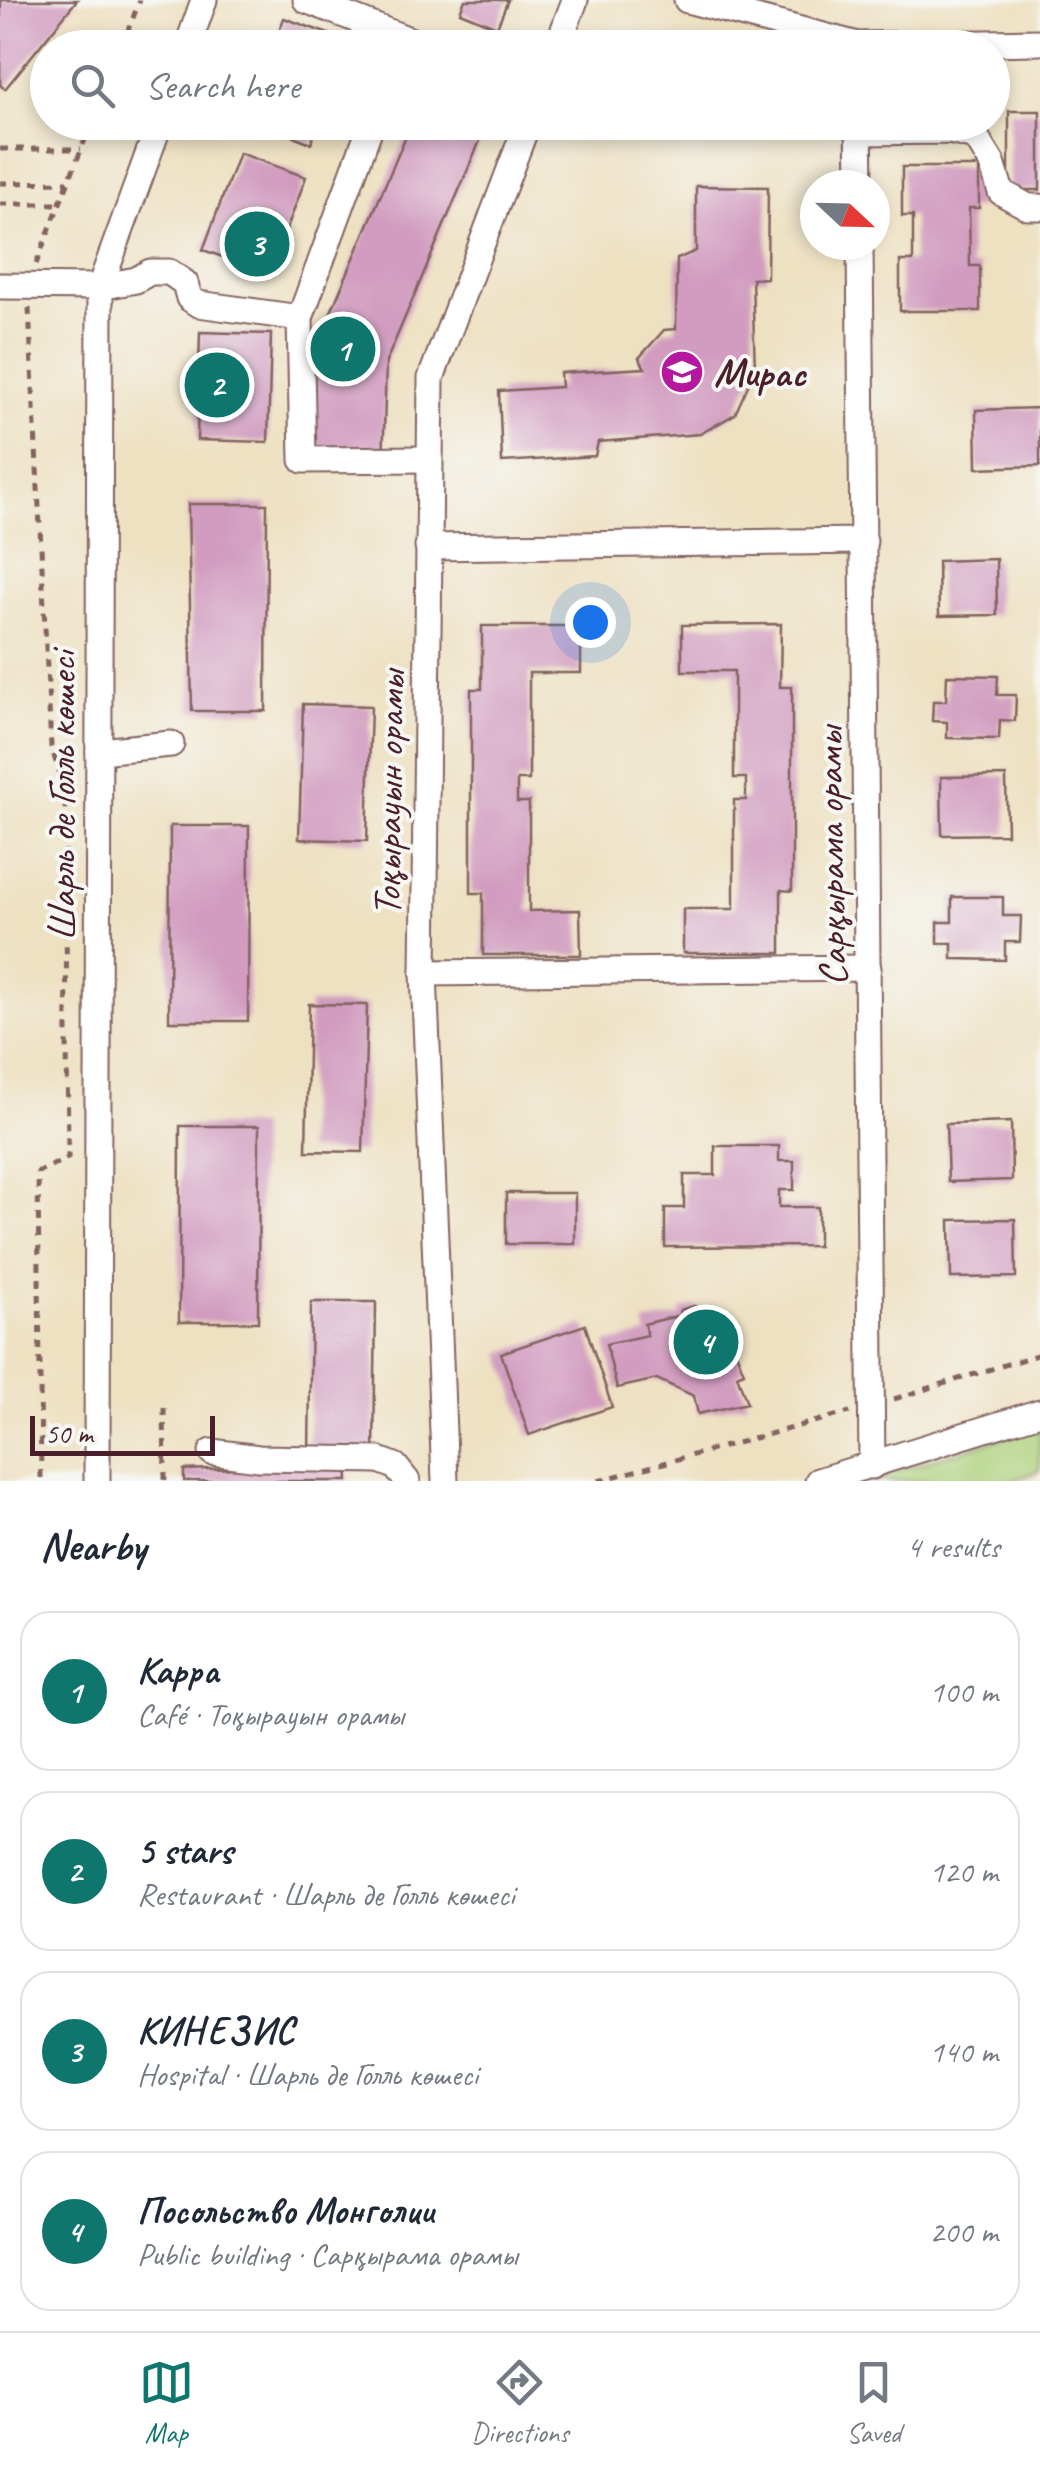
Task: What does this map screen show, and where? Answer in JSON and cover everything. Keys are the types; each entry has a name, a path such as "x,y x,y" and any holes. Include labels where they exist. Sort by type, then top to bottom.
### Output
{"street":[{"path":"193,30 204,0"},
{"path":"306,0 375,30"},
{"path":"564,30 575,0"},
{"path":"687,0 799,30"},
{"path":"1010,43 1040,42"},
{"name":"Шарль де Голль көшесі","path":"97,1481 100,287 153,140"},
{"path":"365,140 300,318 303,460 430,459"},
{"name":"Тоқырауын орамы","path":"445,1481 424,973 431,378 521,140"},
{"path":"859,140 860,170"},
{"path":"977,140 992,162 1001,192 1028,207 1040,206"},
{"name":"Сарқырама орамы","path":"860,260 872,1466"},
{"path":"0,286 100,287 136,280 150,272 168,272 185,283 189,298 198,304 300,318"},
{"path":"428,547 864,541"},
{"path":"99,751 170,744"},
{"path":"424,973 868,968"},
{"path":"818,1481 1040,1412"},
{"path":"212,1452 259,1458 379,1460 395,1466 407,1481"}],"path":[{"path":"128,30 140,0"},
{"path":"41,1481 38,1172 68,1158 65,788 51,747 27,286 85,140"},
{"path":"0,149 82,149"},
{"path":"0,183 68,182"},
{"path":"0,204 60,204"},
{"path":"598,1481 874,1406 1040,1354"},
{"path":"164,1408 166,1481"}],"green space":[{"path":"1040,1426 1040,1471 1011,1481 863,1481"}],"building":[{"path":"1,0 77,0 53,30 30,30 30,58 5,89 0,85"},
{"path":"465,0 508,0 497,27 460,12"},
{"path":"284,18 317,30 280,30"},
{"path":"1010,111 1040,111 1040,190 1009,190"},
{"path":"404,140 480,140 386,362 383,467 307,465 310,361"},
{"path":"239,153 306,177 270,274 203,250"},
{"path":"902,167 979,167 979,208 969,208 970,266 980,266 980,311 900,311 900,261 913,261 913,216 902,216"},
{"path":"696,186 768,187 767,278 752,279 755,370 735,414 700,434 598,442 595,456 502,462 499,391 561,387 560,373 645,368 639,358 664,330 676,329 677,259 696,251"},
{"path":"200,332 271,334 268,442 197,440"},
{"path":"1040,408 1040,466 977,468 976,410"},
{"path":"188,504 267,504 266,711 192,711"},
{"path":"996,559 997,615 939,616 938,561"},
{"path":"781,624 780,687 792,687 792,891 781,890 781,953 683,953 683,909 734,909 734,800 746,800 746,778 734,778 734,671 682,671 682,625"},
{"path":"482,626 581,626 581,673 529,673 529,780 517,780 517,802 529,802 529,911 580,910 581,955 483,955 483,893 471,893 471,689 482,689"},
{"path":"947,675 998,676 997,695 1016,695 1015,721 1000,720 999,739 947,738 947,722 932,721 933,701 946,701"},
{"path":"303,704 371,706 367,841 299,839"},
{"path":"1006,776 1007,834 942,835 941,777"},
{"path":"170,826 249,826 248,1021 169,1021"},
{"path":"952,897 1003,897 1003,916 1021,916 1020,942 1005,942 1005,960 952,959 952,943 938,943 938,922 952,922"},
{"path":"309,1004 367,1005 363,1152 306,1151"},
{"path":"1011,1122 1012,1180 948,1182 946,1124"},
{"path":"180,1126 259,1126 258,1322 179,1322"},
{"path":"715,1146 779,1146 779,1161 794,1161 794,1190 779,1190 779,1207 818,1207 818,1246 665,1247 665,1208 684,1208 684,1175 715,1175"},
{"path":"506,1193 575,1193 575,1244 506,1244"},
{"path":"1015,1219 1016,1277 951,1278 950,1220"},
{"path":"311,1302 376,1302 374,1455 309,1454"},
{"path":"694,1306 725,1320 730,1335 723,1336 724,1348 734,1347 744,1372 737,1375 747,1403 698,1414 694,1396 657,1379 617,1388 606,1344 647,1335 644,1324 681,1315 680,1310"},
{"path":"585,1325 612,1407 529,1435 501,1353"},
{"path":"347,1464 348,1481 184,1481 184,1470"}],"place":[{"name":"КИНЕЗИС","path":"257,244"},
{"name":"Карра","path":"343,349"},
{"name":"Мирас","path":"682,372"},
{"name":"5 stars","path":"217,385"},
{"name":"Посольство Монголии","path":"706,1342"}]}
